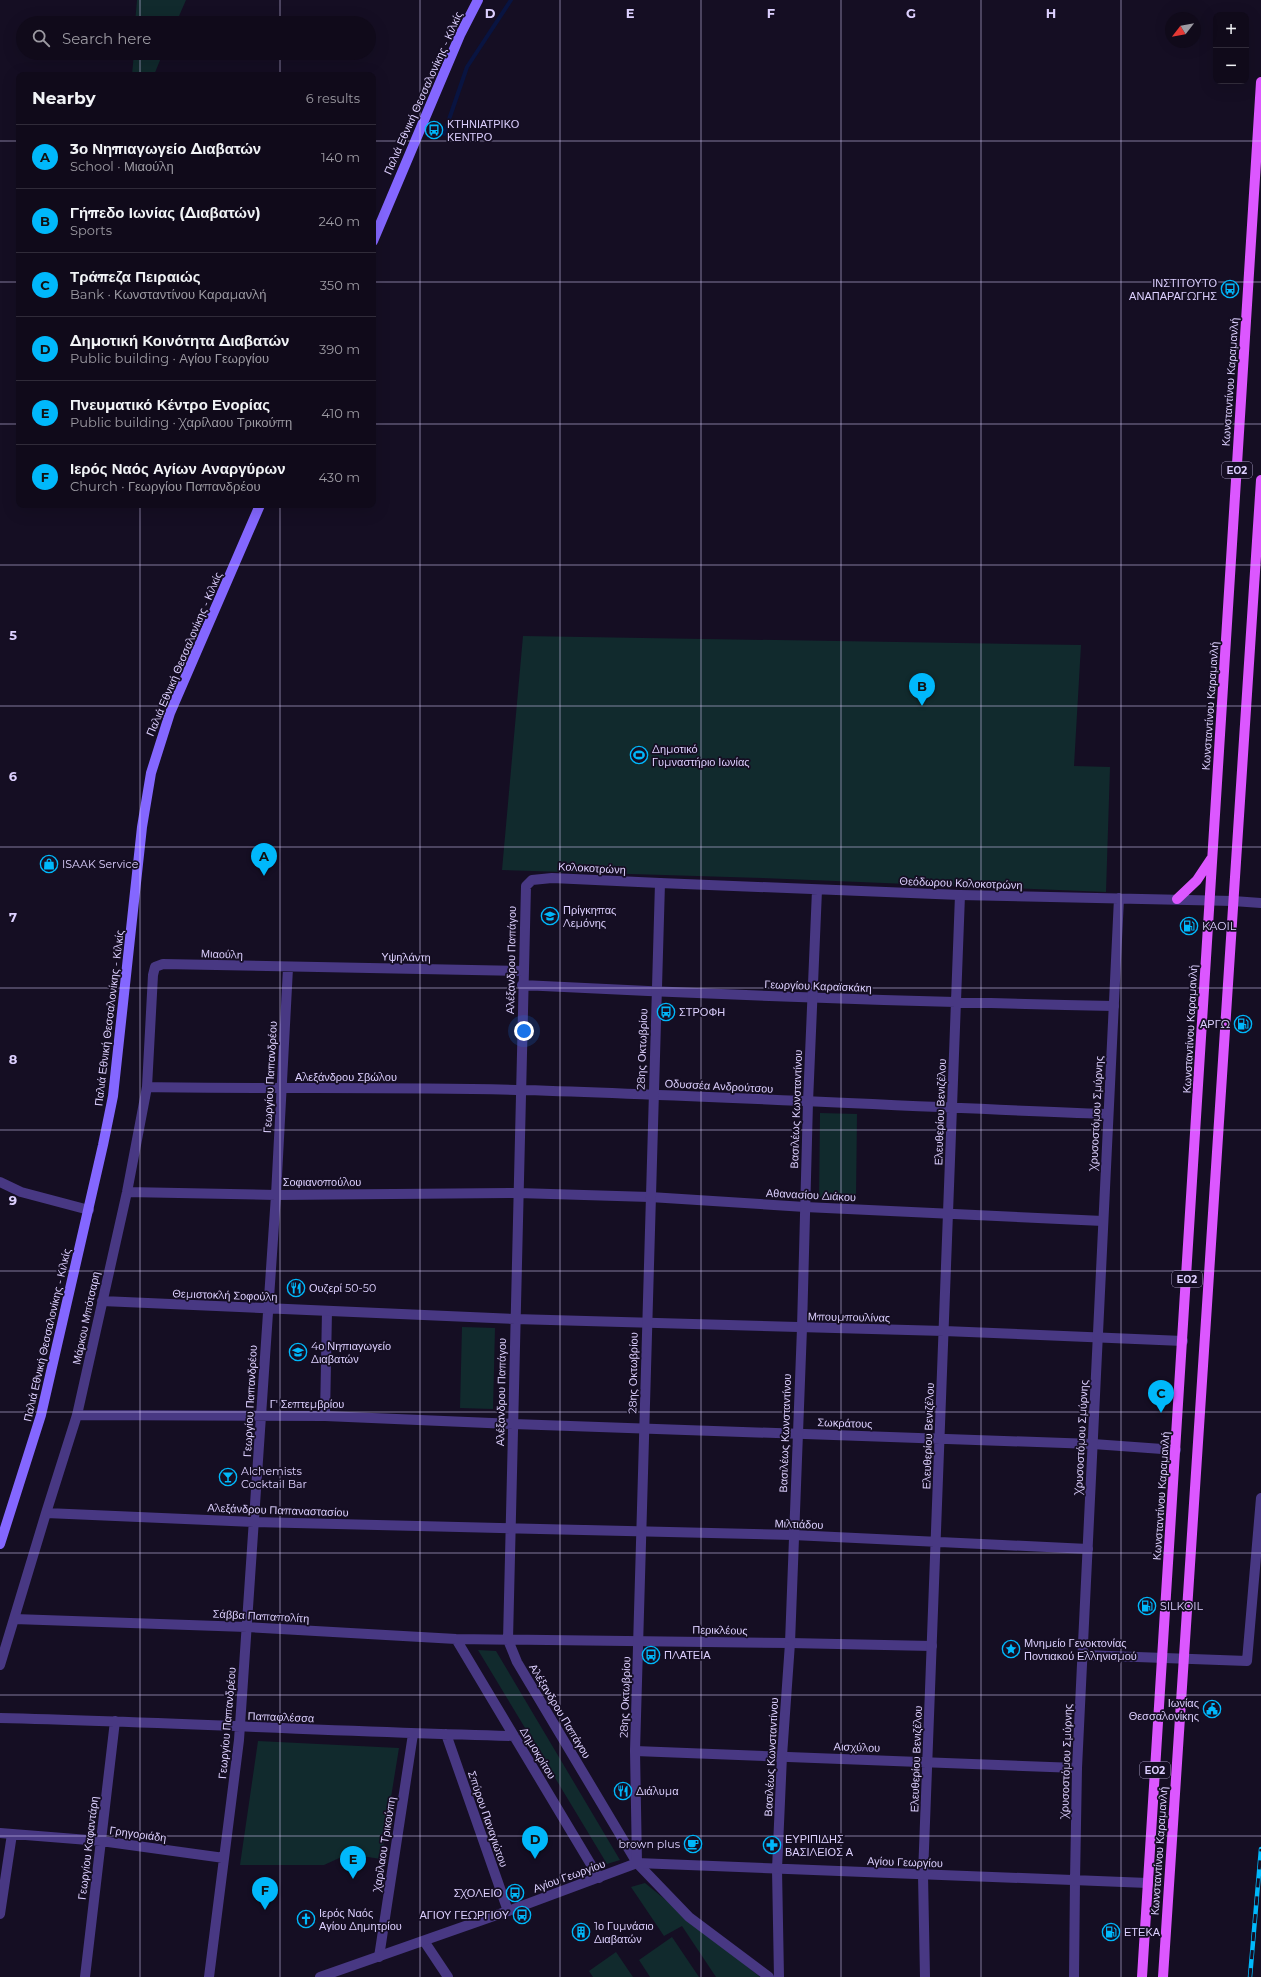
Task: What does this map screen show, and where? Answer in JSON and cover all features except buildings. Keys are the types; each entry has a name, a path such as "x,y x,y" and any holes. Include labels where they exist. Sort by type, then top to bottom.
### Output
{"main road":[{"name":"Παλιά Εθνική Θεσσαλονίκης - Κιλκίς","path":"376,234 460,35 478,0"},
{"name":"Κωνσταντίνου Καραμανλή","path":"1142,1977 1261,82"},
{"name":"Κωνσταντίνου Καραμανλή","path":"1163,1977 1261,480"},
{"name":"Παλιά Εθνική Θεσσαλονίκης - Κιλκίς","path":"0,1544 41,1415 113,1096 142,827 151,773 170,712 259,508"},
{"path":"1178,899 1197,880 1212,858"}],"street":[{"name":"Κολοκοτρώνη","path":"526,886 532,880 552,878 660,883"},
{"name":"Θεόδωρου Κολοκοτρώνη","path":"660,883 960,895 1178,899 1261,903"},
{"name":"28ης Οκτωβρίου","path":"637,1863 635,1751 660,883"},
{"name":"Αλέξανδρου Παπάγου","path":"526,886 522,985 508,1640 517,1662 637,1863 690,1917 769,1977"},
{"name":"Βασιλέως Κωνσταντίνου","path":"779,1977 777,1869 782,1756 790,1644 802,1328 808,1102 817,890"},
{"name":"Ελευθερίου Βενιζέλου","path":"925,1977 923,1874 960,895"},
{"name":"Χρυσοστόμου Σμύρνης","path":"1074,1977 1077,1768 1119,898"},
{"name":"Μιαούλη","path":"155,967 163,964 288,968"},
{"name":"Μάρκου Μπότσαρη","path":"0,1665 77,1415 127,1192 147,1087 153,975 155,967"},
{"name":"Υψηλάντη","path":"288,968 523,971"},
{"name":"Γεωργίου Παπανδρέου","path":"209,1977 240,1727 267,1309 276,1195 288,968"},
{"name":"Γεωργίου Καραϊσκάκη","path":"522,985 813,998 1114,1006"},
{"name":"Αλεξάνδρου Σβώλου","path":"147,1087 520,1090"},
{"name":"Οδυσσέα Ανδρούτσου","path":"520,1090 653,1094 1108,1114"},
{"path":"0,1182 21,1192 88,1210"},
{"name":"Σοφιανοπούλου","path":"127,1192 276,1195 518,1193"},
{"name":"Αθανασίου Διάκου","path":"518,1193 650,1198 1103,1221"},
{"name":"Θεμιστοκλή Σοφούλη","path":"102,1301 515,1319"},
{"path":"325,1416 327,1311"},
{"name":"Μπουμπουλίνας","path":"515,1319 944,1331 1183,1341"},
{"name":"Γ' Σεπτεμβρίου","path":"77,1415 325,1416 513,1424"},
{"name":"Σωκράτους","path":"513,1424 1093,1444 1176,1450"},
{"path":"1082,1655 1247,1661 1261,1498"},
{"name":"Αλεξάνδρου Παπαναστασίου","path":"46,1513 254,1522 510,1528"},
{"name":"Μιλτιάδου","path":"510,1528 793,1535 1088,1549"},
{"name":"Σάββα Παπαπολίτη","path":"14,1620 247,1627 456,1639 508,1640"},
{"name":"Δημοκρίτου","path":"456,1639 599,1878"},
{"name":"Περικλέους","path":"508,1640 932,1646"},
{"name":"Παπαφλέσσα","path":"0,1718 115,1721 413,1734 514,1736"},
{"name":"Γεωργίου Καφαντάρη","path":"84,1977 115,1721"},
{"name":"Χαρίλαου Τρικούπη","path":"379,1957 413,1734"},
{"name":"Σπύρου Παναγιώτου","path":"446,1734 508,1911"},
{"name":"Αισχύλου","path":"635,1751 1077,1768"},
{"name":"Γρηγοριάδη","path":"0,1833 101,1841 224,1858"},
{"path":"0,1914 12,1834"},
{"name":"Αγίου Γεωργίου","path":"321,1977 508,1911 637,1863 1148,1883"},
{"path":"424,1941 448,1977"}],"green space":[{"path":"137,0 186,0 179,16 136,16"},
{"path":"133,60 160,60 155,72 132,72"},
{"path":"523,636 1081,645 1074,766 1110,767 1106,892 762,878 502,870"},
{"path":"820,1113 857,1114 856,1197 819,1197"},
{"path":"462,1327 495,1328 493,1409 460,1408"},
{"path":"478,1650 496,1651 620,1860 607,1864"},
{"path":"258,1741 399,1748 381,1859 348,1854 324,1865 240,1865"},
{"path":"645,1883 760,1977 716,1977 682,1926 664,1936 631,1887"},
{"path":"672,1937 699,1977 650,1977 639,1960"},
{"path":"616,1952 633,1977 593,1977 589,1971"}],"waterway":[{"path":"444,134 467,67 511,0"}],"railway":[{"path":"1250,1977 1261,1849"}],"place":[{"name":"ΚΤΗΝΙΑΤΡΙΚΟ ΚΕΝΤΡΟ","path":"434,130"},
{"name":"ΙΝΣΤΙΤΟΥΤΟ ΑΝΑΠΑΡΑΓΩΓΗΣ","path":"1230,289"},
{"name":"Γήπεδο Ιωνίας (Διαβατών)","path":"922,706"},
{"name":"Δημοτικό Γυμναστήριο Ιωνίας","path":"639,755"},
{"name":"ISAAK Service","path":"49,864"},
{"name":"3ο Νηπιαγωγείο Διαβατών","path":"264,876"},
{"name":"Πρίγκηπας Λεμόνης","path":"550,916"},
{"name":"KAOIL","path":"1189,926"},
{"name":"ΣΤΡΟΦΗ","path":"666,1012"},
{"name":"ΑΡΓΩ","path":"1243,1024"},
{"name":"Ουζερί 50-50","path":"296,1288"},
{"name":"4ο Νηπιαγωγείο Διαβατών","path":"298,1352"},
{"name":"Τράπεζα Πειραιώς","path":"1161,1413"},
{"name":"Alchemists Cocktail Bar","path":"228,1477"},
{"name":"SILKOIL","path":"1147,1606"},
{"name":"Μνημείο Γενοκτονίας Ποντιακού Ελληνισμού","path":"1011,1649"},
{"name":"ΠΛΑΤΕΙΑ","path":"651,1655"},
{"name":"Ιωνίας Θεσσαλονίκης","path":"1212,1709"},
{"name":"Διάλυμα","path":"623,1791"},
{"name":"brown plus","path":"693,1844"},
{"name":"ΕΥΡΙΠΙΔΗΣ ΒΑΣΙΛΕΙΟΣ Α","path":"772,1845"},
{"name":"Δημοτική Κοινότητα Διαβατών","path":"535,1859"},
{"name":"Πνευματικό Κέντρο Ενορίας","path":"353,1879"},
{"name":"ΣΧΟΛΕΙΟ","path":"515,1893"},
{"name":"Ιερός Ναός Αγίων Αναργύρων","path":"265,1910"},
{"name":"ΑΓΙΟΥ ΓΕΩΡΓΙΟΥ","path":"522,1915"},
{"name":"Ιερός Ναός Αγίου Δημητρίου","path":"306,1919"},
{"name":"1ο Γυμνάσιο Διαβατών","path":"581,1932"},
{"name":"ΕΤΕΚΑ","path":"1111,1932"}]}
